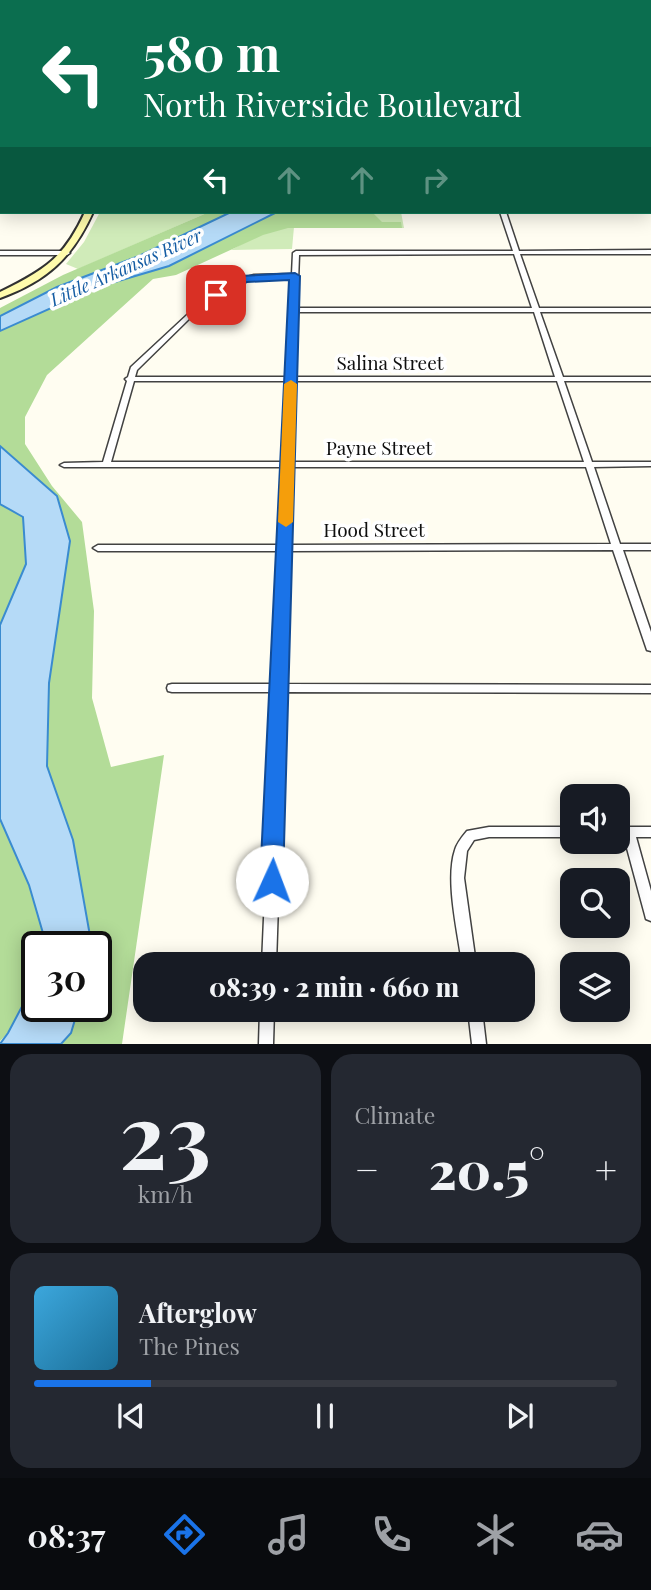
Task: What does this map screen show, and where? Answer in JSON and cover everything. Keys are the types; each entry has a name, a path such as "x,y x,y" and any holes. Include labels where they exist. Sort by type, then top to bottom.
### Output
{"main road":[{"path":"0,295 46,272 67,253 80,234 88,214"}],"street":[{"path":"504,214 651,647"},
{"path":"268,952 296,253 651,252"},
{"path":"0,253 67,253"},
{"path":"106,465 134,369 189,316 230,286 254,277 295,276"},
{"path":"293,310 651,310"},
{"name":"Salina Street","path":"129,379 651,379"},
{"name":"Payne Street","path":"64,465 651,464"},
{"name":"Hood Street","path":"98,548 651,547"},
{"path":"172,688 651,689"},
{"path":"467,952 457,869 460,851 471,835 489,832 560,832"},
{"path":"630,832 651,832"},
{"path":"630,850 651,915"},
{"path":"265,1044 266,1022"},
{"path":"476,1022 479,1044"}],"green space":[{"path":"99,214 204,214 78,269 66,264 84,242"},
{"path":"204,214 227,214 139,256 57,287 0,316 0,308 63,275"},
{"path":"273,214 374,214 382,222 401,222 402,228 288,228 263,235 176,275 153,279 47,375 25,417 25,444 52,486 82,522 94,611 92,698 111,767 164,755 135,952 133,952 122,1044 61,1044 71,1033 74,1022 112,1022 112,931 89,931 73,840 47,766 49,683 70,541 57,496 0,446 0,331 98,287 169,266"},
{"path":"298,214 401,214 404,228 294,227 292,249 231,250"},
{"path":"0,504 23,517 26,564 0,625"},
{"path":"0,819 29,885 42,931 21,931 21,1008 8,1033 0,1041"}],"water":[{"name":"Little Arkansas River","path":"227,214 273,214 169,266 98,287 0,331 0,316 57,287 139,256"},
{"path":"0,446 57,496 70,541 49,683 47,766 73,840 89,931 42,931 29,885 0,819 0,625 26,564 23,517 0,504"},
{"path":"21,1008 21,1022 74,1022 71,1033 61,1044 0,1044"}],"slow traffic":[{"path":"286,522 291,384"}],"route":[{"path":"216,295 244,279 295,276 272,881"}]}
